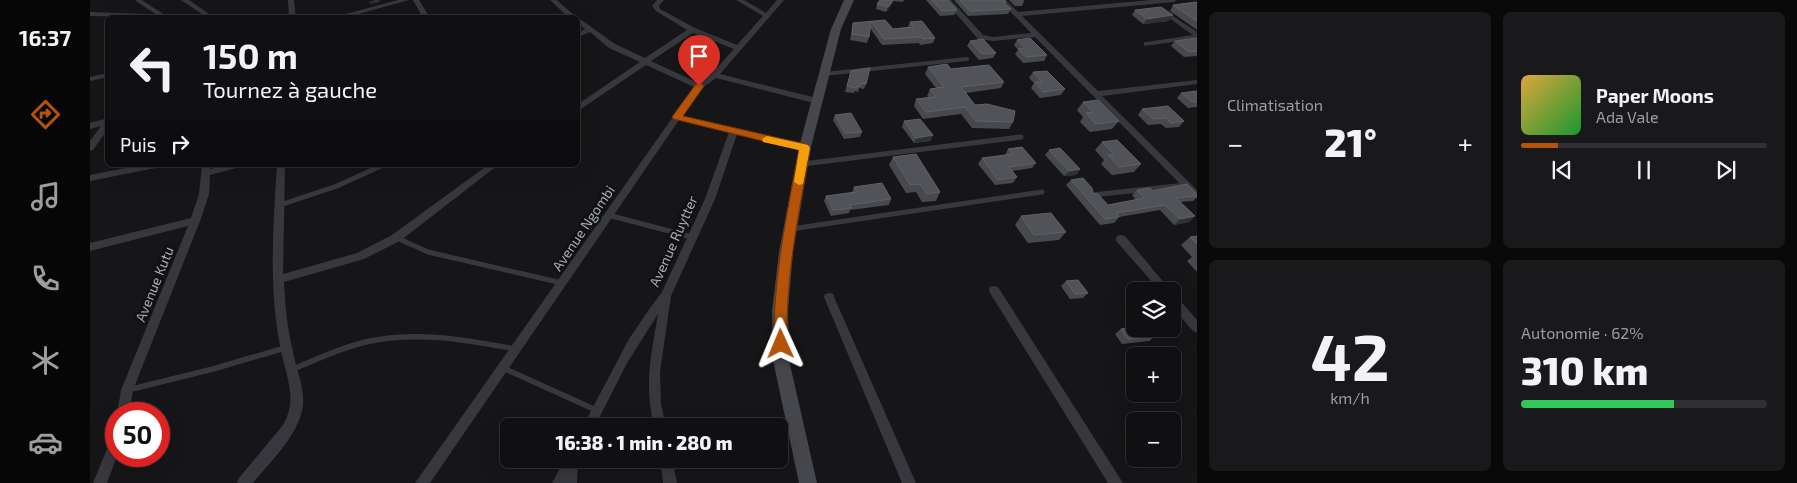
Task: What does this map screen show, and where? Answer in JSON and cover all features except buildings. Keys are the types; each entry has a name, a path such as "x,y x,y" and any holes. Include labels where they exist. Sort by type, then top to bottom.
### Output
{"main road":[{"path":"808,483 781,360 780,311 790,229 805,148 842,12 849,0"}],"street":[{"path":"184,0 207,15"},
{"path":"291,0 293,15"},
{"path":"344,15 388,2 406,0"},
{"path":"416,0 425,15"},
{"path":"554,0 571,15"},
{"path":"661,0 655,8 692,30 738,48"},
{"path":"740,0 767,16"},
{"name":"Avenue Ngombi","path":"422,483 562,283 607,215 699,86 715,75 781,0"},
{"path":"947,0 981,37 993,39 1038,35"},
{"path":"1002,0 1197,196"},
{"path":"1016,14 1174,0"},
{"path":"1150,2 1197,36"},
{"path":"90,14 161,15"},
{"path":"580,22 612,46 699,86"},
{"path":"580,34 589,30"},
{"path":"580,106 692,30"},
{"path":"1147,44 1197,36"},
{"path":"90,79 105,75"},
{"path":"715,75 818,101"},
{"path":"1097,94 1197,82"},
{"path":"677,117 805,148"},
{"path":"90,126 105,122"},
{"path":"90,148 105,126"},
{"name":"Avenue Ruytter","path":"658,418 655,404 654,372 666,296 710,198 733,132"},
{"path":"90,178 146,167"},
{"path":"206,169 222,167"},
{"path":"244,483 287,429 296,412 297,399 286,348 277,280 281,167"},
{"path":"277,280 360,256 396,238 491,167"},
{"name":"Avenue Kutu","path":"126,402 128,390 195,221 204,194 206,169"},
{"path":"90,247 195,221"},
{"path":"1121,239 1158,282"},
{"path":"994,290 1116,483"},
{"path":"592,418 632,342 666,296"},
{"path":"829,297 909,483"},
{"path":"1181,309 1197,328"},
{"path":"100,483 106,467"},
{"path":"560,483 568,468"},
{"path":"570,483 572,468"},
{"path":"668,468 670,483"}],"lane":[{"path":"138,0 161,15"},
{"path":"824,74 967,59"},
{"path":"803,164 1021,138"},
{"path":"279,205 338,186 379,167"},
{"path":"1092,195 1186,185"},
{"path":"790,229 1042,192"},
{"path":"607,215 692,237"},
{"path":"396,238 428,252 562,283"},
{"path":"291,370 339,350 369,341 392,337 463,338 515,349"},
{"path":"128,390 213,369 286,348"},
{"path":"502,368 596,410"}],"slow traffic":[{"path":"767,139 805,148 799,182"}],"route":[{"path":"699,86 677,117 805,148 786,252 780,311 781,344"}]}
